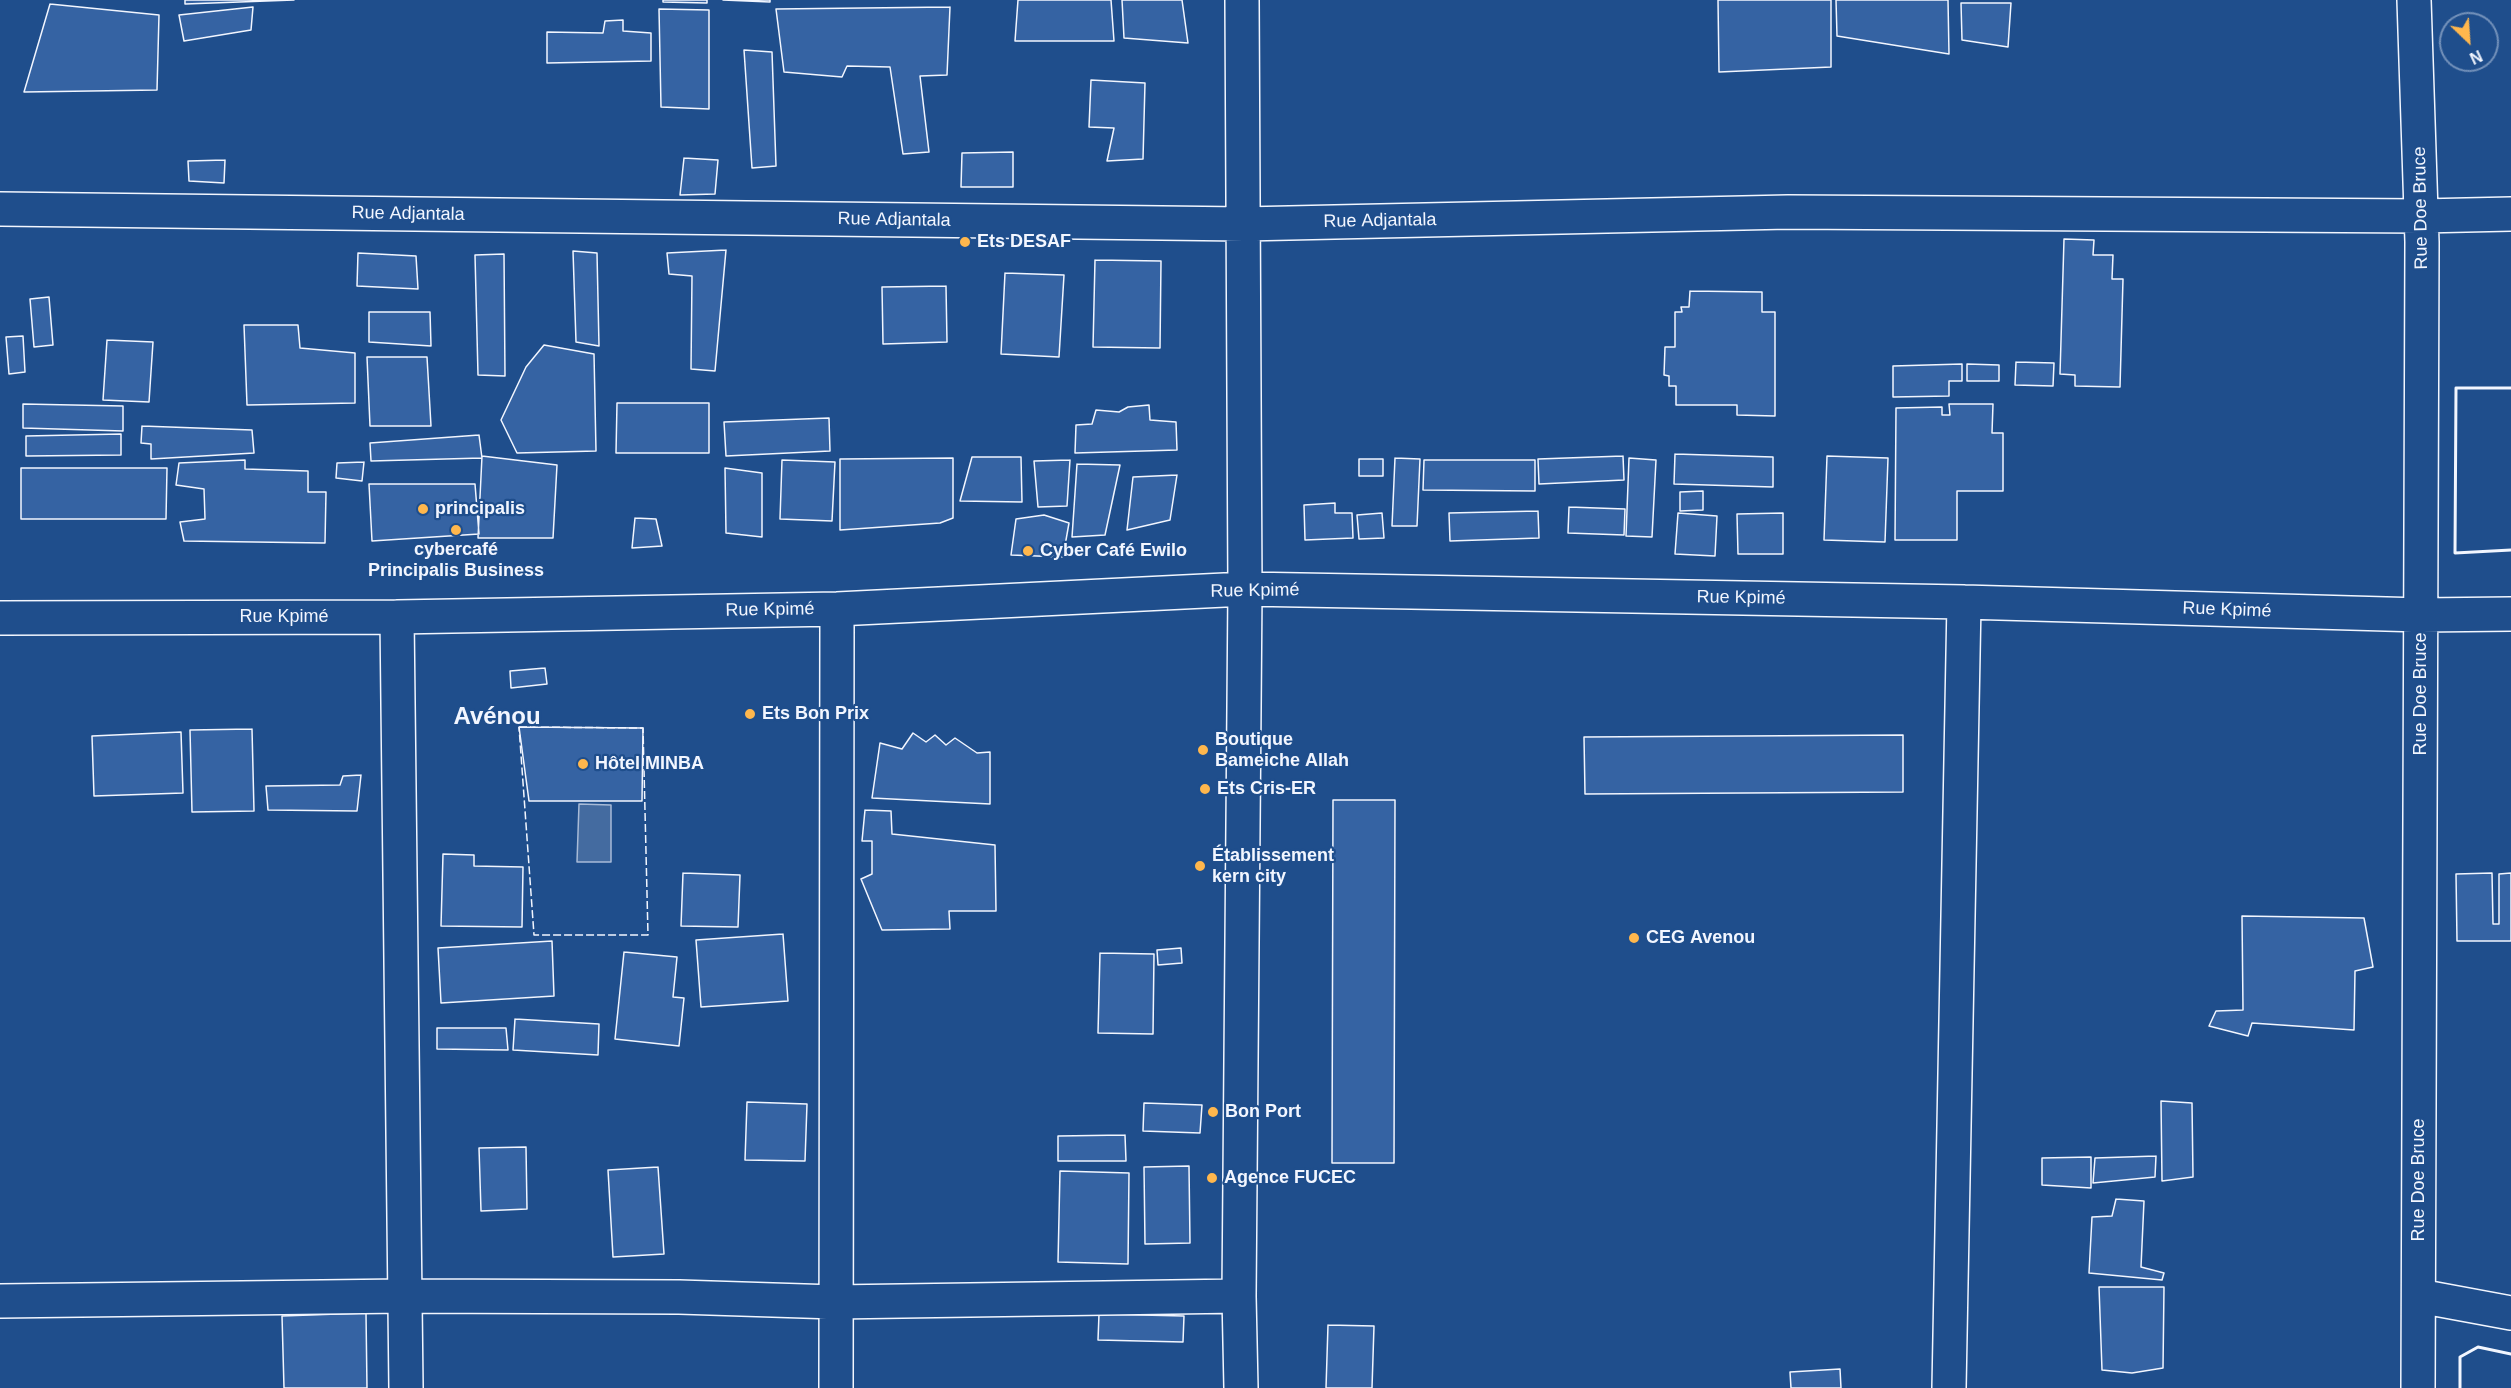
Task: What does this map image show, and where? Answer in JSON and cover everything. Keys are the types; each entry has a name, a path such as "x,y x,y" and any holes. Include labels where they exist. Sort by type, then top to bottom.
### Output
{"street":[{"path":"1241,1388 1239,1296 1245,589 1242,0"},
{"name":"Rue Doe Bruce","path":"2415,0 2422,216 2418,1388"},
{"name":"Rue Adjantala","path":"0,209 1244,224 1788,212 2422,216 2511,214"},
{"name":"Rue Kpimé","path":"0,618 397,616 837,609 1245,589 1964,602 2421,615 2511,614"},
{"path":"1949,1388 1964,602"},
{"path":"836,1388 837,609"},
{"path":"397,616 406,1388"},
{"path":"0,1301 404,1296 680,1297 836,1302 1239,1296"},
{"path":"2419,1296 2511,1314"}],"water":[{"path":"579,804 611,805 611,862 577,862"}],"building":[{"path":"185,0 294,0 185,4"},
{"path":"663,0 707,0 707,3 663,2"},
{"path":"723,0 770,0 770,2"},
{"path":"1018,0 1111,0 1114,41 1015,41"},
{"path":"1122,0 1182,0 1188,43 1124,38"},
{"path":"1718,0 1831,0 1831,67 1719,72"},
{"path":"1836,0 1948,0 1949,54 1837,36"},
{"path":"1961,3 2011,3 2008,47 1962,40"},
{"path":"50,4 159,15 157,90 24,92"},
{"path":"253,7 251,30 184,41 179,15"},
{"path":"950,7 947,75 920,76 929,152 903,154 890,67 847,66 842,77 784,72 776,9"},
{"path":"659,9 709,10 709,109 661,107"},
{"path":"623,20 623,31 651,33 651,61 547,63 547,32 603,33 605,21"},
{"path":"744,50 772,52 776,166 752,168"},
{"path":"1091,80 1145,83 1143,159 1107,161 1114,128 1089,127"},
{"path":"1013,152 1013,187 961,187 962,153"},
{"path":"684,158 718,160 715,194 680,195"},
{"path":"225,160 224,183 189,181 188,161"},
{"path":"2064,239 2094,240 2093,255 2113,255 2112,279 2123,279 2120,387 2075,386 2075,375 2060,374"},
{"path":"726,250 715,371 691,369 692,276 669,274 667,253"},
{"path":"573,251 597,253 599,346 576,342"},
{"path":"358,253 416,256 418,289 357,286"},
{"path":"504,254 505,376 478,375 475,255"},
{"path":"1095,260 1161,261 1160,348 1093,347"},
{"path":"1005,273 1064,275 1059,357 1001,354"},
{"path":"946,286 947,342 883,344 882,287"},
{"path":"1690,291 1762,292 1762,312 1775,312 1775,416 1737,415 1737,405 1676,405 1676,386 1669,386 1669,376 1664,375 1665,347 1675,347 1675,312 1682,312 1681,307 1689,307"},
{"path":"49,297 53,345 34,347 30,299"},
{"path":"369,312 430,312 431,346 369,342"},
{"path":"244,325 298,325 300,348 355,353 355,403 247,405"},
{"path":"23,336 25,372 9,374 6,337"},
{"path":"107,340 153,342 149,402 103,400"},
{"path":"544,345 594,354 596,451 517,453 501,420 526,367"},
{"path":"367,357 427,357 431,426 370,426"},
{"path":"2016,362 2054,363 2053,386 2015,385"},
{"path":"1962,364 1962,381 1949,381 1949,396 1893,397 1893,366"},
{"path":"1967,364 1999,365 1999,381 1967,381"},
{"path":"617,403 709,403 709,453 616,453"},
{"path":"23,404 123,406 123,431 23,428"},
{"path":"1949,404 1993,404 1992,433 2003,433 2003,491 1957,491 1957,540 1895,540 1896,408 1942,407 1942,415 1950,415"},
{"path":"1149,405 1150,420 1176,422 1177,450 1075,453 1076,425 1092,424 1096,410 1119,412 1128,407"},
{"path":"829,418 830,451 726,456 724,422"},
{"path":"142,426 252,430 254,453 151,459 151,444 141,443"},
{"path":"121,434 121,455 26,456 26,436"},
{"path":"479,435 482,458 371,461 370,443"},
{"path":"1675,454 1773,457 1773,487 1674,484"},
{"path":"482,456 557,465 553,538 478,538"},
{"path":"1623,456 1624,480 1539,484 1538,459"},
{"path":"1827,456 1888,458 1885,542 1824,540"},
{"path":"972,457 1021,457 1022,502 960,501"},
{"path":"953,458 953,518 940,523 840,530 840,459"},
{"path":"1395,458 1420,459 1417,526 1392,526"},
{"path":"1629,458 1656,460 1652,537 1626,536"},
{"path":"1359,459 1383,459 1383,476 1359,476"},
{"path":"245,460 245,469 308,471 308,492 326,492 325,543 184,541 180,522 205,519 204,489 176,485 179,463"},
{"path":"782,460 835,462 832,521 780,519"},
{"path":"1070,460 1067,506 1038,507 1034,461"},
{"path":"1424,460 1535,460 1535,491 1423,490"},
{"path":"364,462 362,481 336,478 337,463"},
{"path":"1077,464 1120,465 1105,535 1072,537"},
{"path":"21,468 167,468 166,519 21,519"},
{"path":"725,468 762,473 762,537 726,533"},
{"path":"1177,475 1170,520 1127,530 1133,477"},
{"name":"principalis","path":"369,484 475,484 479,534 372,541"},
{"path":"1703,491 1703,510 1680,511 1680,492"},
{"path":"1335,503 1335,513 1352,513 1353,538 1305,540 1304,505"},
{"path":"1569,507 1625,509 1624,535 1568,533"},
{"path":"1538,511 1539,538 1450,541 1449,513"},
{"path":"1382,513 1384,538 1359,539 1357,515"},
{"path":"1678,513 1717,516 1715,556 1675,554"},
{"path":"1783,513 1783,554 1738,554 1737,514"},
{"path":"1044,515 1069,523 1063,557 1011,555 1016,519"},
{"path":"635,518 656,519 662,546 632,548"},
{"path":"545,668 547,684 511,688 510,671"},
{"name":"Hôtel MINBA","path":"519,727 643,728 642,801 529,801"},
{"path":"252,729 254,811 192,812 190,730"},
{"path":"181,732 183,793 94,796 92,736"},
{"path":"913,733 926,742 935,735 946,745 955,738 977,753 990,752 990,804 872,798 880,743 902,749"},
{"path":"1903,735 1903,792 1585,794 1584,737"},
{"path":"361,775 357,811 268,810 266,786 340,785 343,776"},
{"path":"1333,800 1395,800 1394,1163 1332,1163"},
{"path":"865,810 891,811 892,834 995,845 996,911 949,911 950,929 882,930 861,879 872,874 872,841 862,841"},
{"path":"443,854 474,855 474,866 523,867 522,927 441,926"},
{"path":"683,873 740,875 738,927 681,926"},
{"path":"2492,873 2493,924 2499,924 2499,874 2511,873 2511,941 2457,941 2456,874"},
{"path":"2242,916 2364,918 2373,967 2355,971 2354,1030 2252,1023 2248,1036 2209,1026 2216,1011 2243,1010"},
{"path":"783,934 788,1001 701,1007 696,940"},
{"path":"552,941 554,996 441,1003 438,948"},
{"path":"1181,948 1182,963 1158,965 1157,950"},
{"path":"624,952 677,957 673,997 684,998 679,1046 615,1039"},
{"path":"1100,953 1154,954 1153,1034 1098,1033"},
{"path":"515,1019 599,1024 598,1055 513,1050"},
{"path":"437,1028 506,1028 508,1050 437,1049"},
{"path":"2161,1101 2192,1103 2193,1177 2162,1181"},
{"path":"747,1102 807,1104 805,1161 745,1160"},
{"path":"1144,1103 1202,1105 1200,1133 1143,1131"},
{"path":"1125,1135 1126,1161 1058,1161 1058,1136"},
{"path":"526,1147 527,1209 481,1211 479,1148"},
{"path":"2156,1156 2155,1177 2093,1183 2095,1158"},
{"path":"2091,1157 2091,1188 2042,1185 2042,1158"},
{"path":"1189,1166 1190,1243 1145,1244 1144,1167"},
{"path":"658,1167 664,1254 613,1257 608,1170"},
{"path":"1060,1171 1129,1173 1128,1264 1058,1262"},
{"path":"2116,1199 2144,1201 2141,1267 2164,1273 2162,1280 2089,1273 2092,1217 2112,1216"},
{"path":"2099,1287 2164,1287 2163,1368 2132,1373 2102,1370"},
{"path":"366,1313 367,1388 284,1388 282,1316"},
{"path":"1099,1314 1184,1316 1183,1342 1098,1340"},
{"path":"1328,1325 1374,1326 1372,1388 1326,1388"},
{"path":"1840,1369 1841,1388 1791,1388 1790,1372"}],"fence":[{"path":"519,727 643,728 648,935 534,935 519,727"}],"wall":[{"path":"2511,388 2456,388 2455,553 2511,550"},
{"path":"2460,1388 2460,1357 2478,1347 2511,1354"}],"place":[{"name":"Ets DESAF","path":"965,242"},
{"name":"principalis","path":"423,509"},
{"name":"cybercafé Principalis Business","path":"456,530"},
{"name":"Cyber Café Ewilo","path":"1028,551"},
{"name":"Ets Bon Prix","path":"750,714"},
{"name":"Boutique Bameiche Allah","path":"1203,750"},
{"name":"Hôtel MINBA","path":"583,764"},
{"name":"Ets Cris-ER","path":"1205,789"},
{"name":"Établissement kern city","path":"1200,866"},
{"name":"CEG Avenou","path":"1634,938"},
{"name":"Bon Port","path":"1213,1112"},
{"name":"Agence FUCEC","path":"1212,1178"}],"district":[{"name":"Avénou","path":"497,717"}]}
